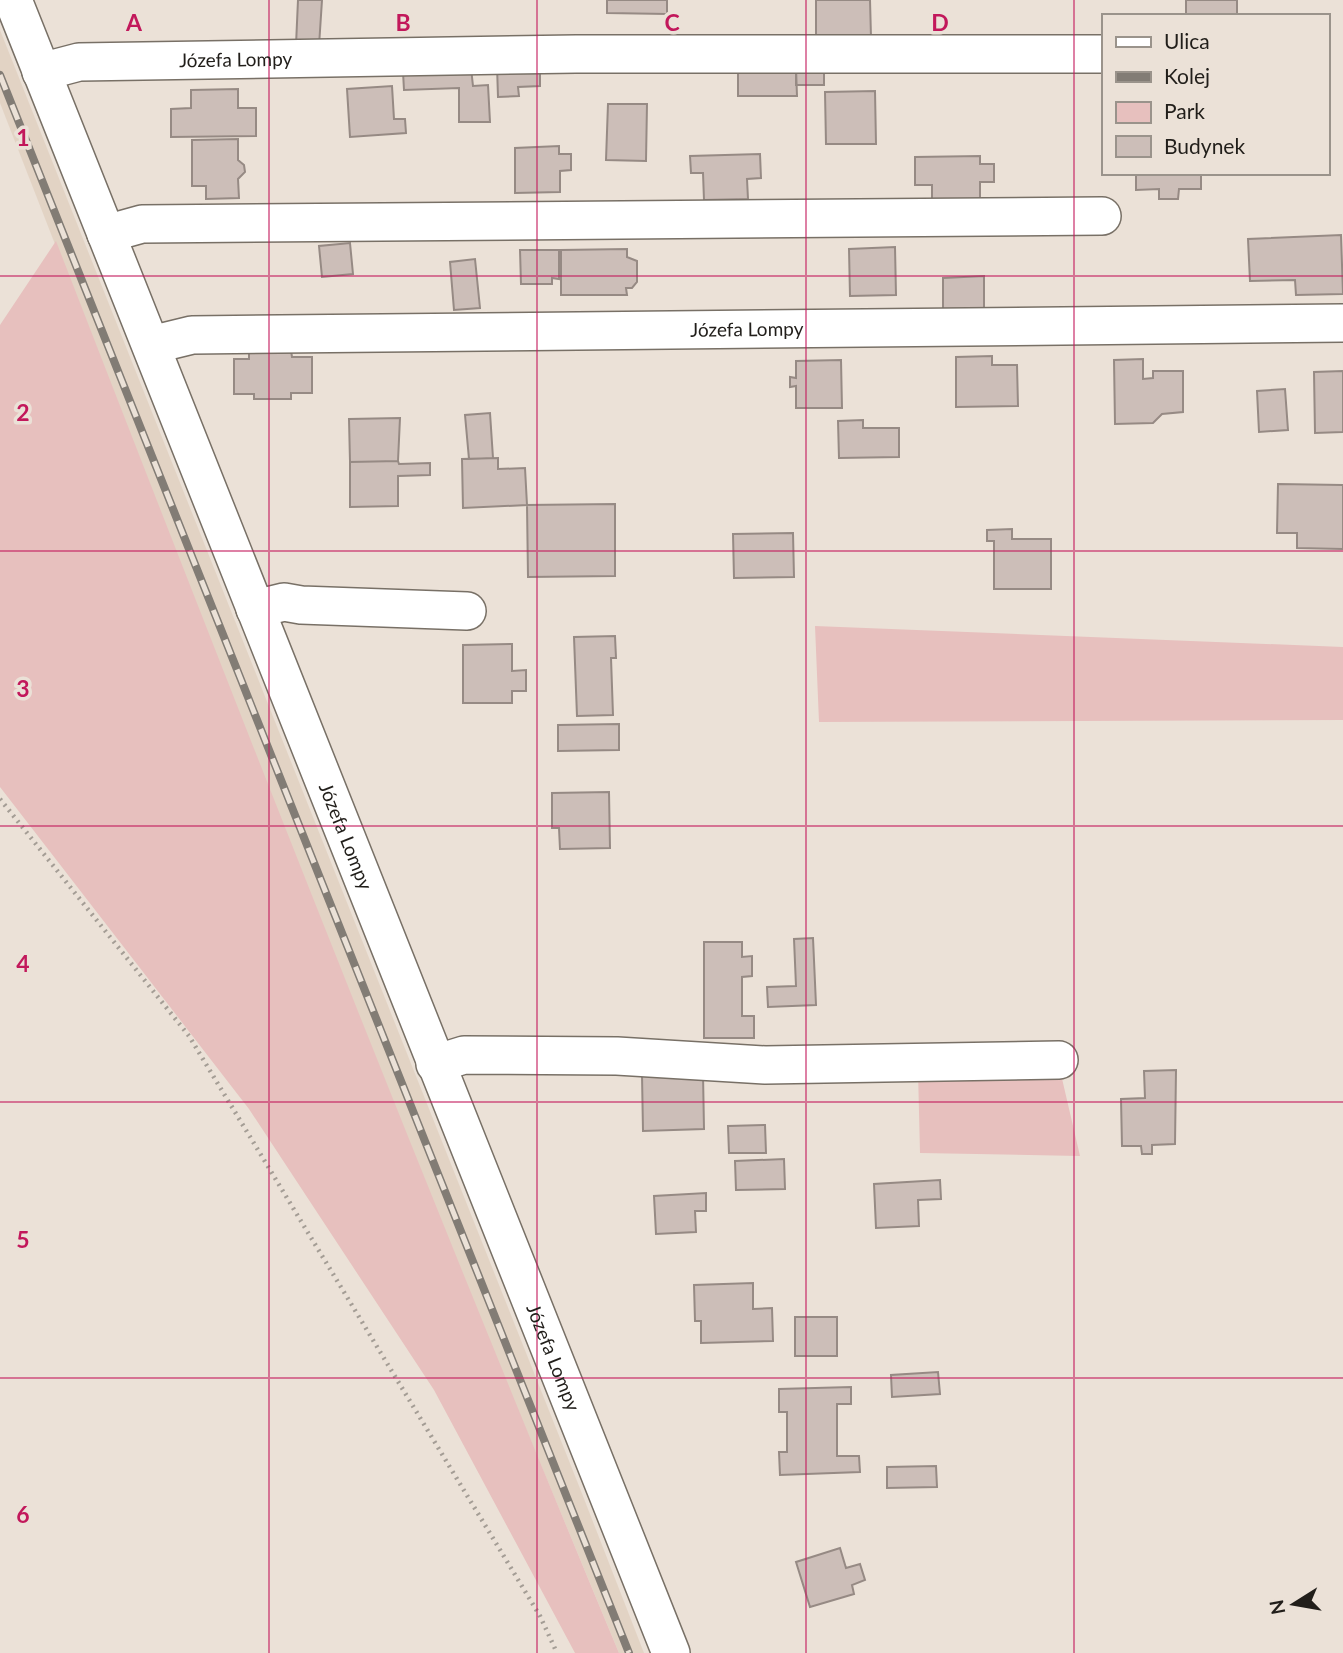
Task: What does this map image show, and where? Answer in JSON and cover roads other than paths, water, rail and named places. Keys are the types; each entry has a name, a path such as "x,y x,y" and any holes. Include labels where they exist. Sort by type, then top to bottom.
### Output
{"street":[{"name":"Józefa Lompy","path":"13,0 671,1653"},
{"name":"Józefa Lompy","path":"41,72 79,62 576,54 1102,54"},
{"path":"106,234 142,224 1102,216"},
{"name":"Józefa Lompy","path":"151,345 192,335 1343,323"},
{"path":"255,610 284,602 301,605 467,611"},
{"path":"435,1064 464,1055 617,1056 765,1065 1059,1060"}],"railway":[{"path":"0,75 629,1653"}]}
